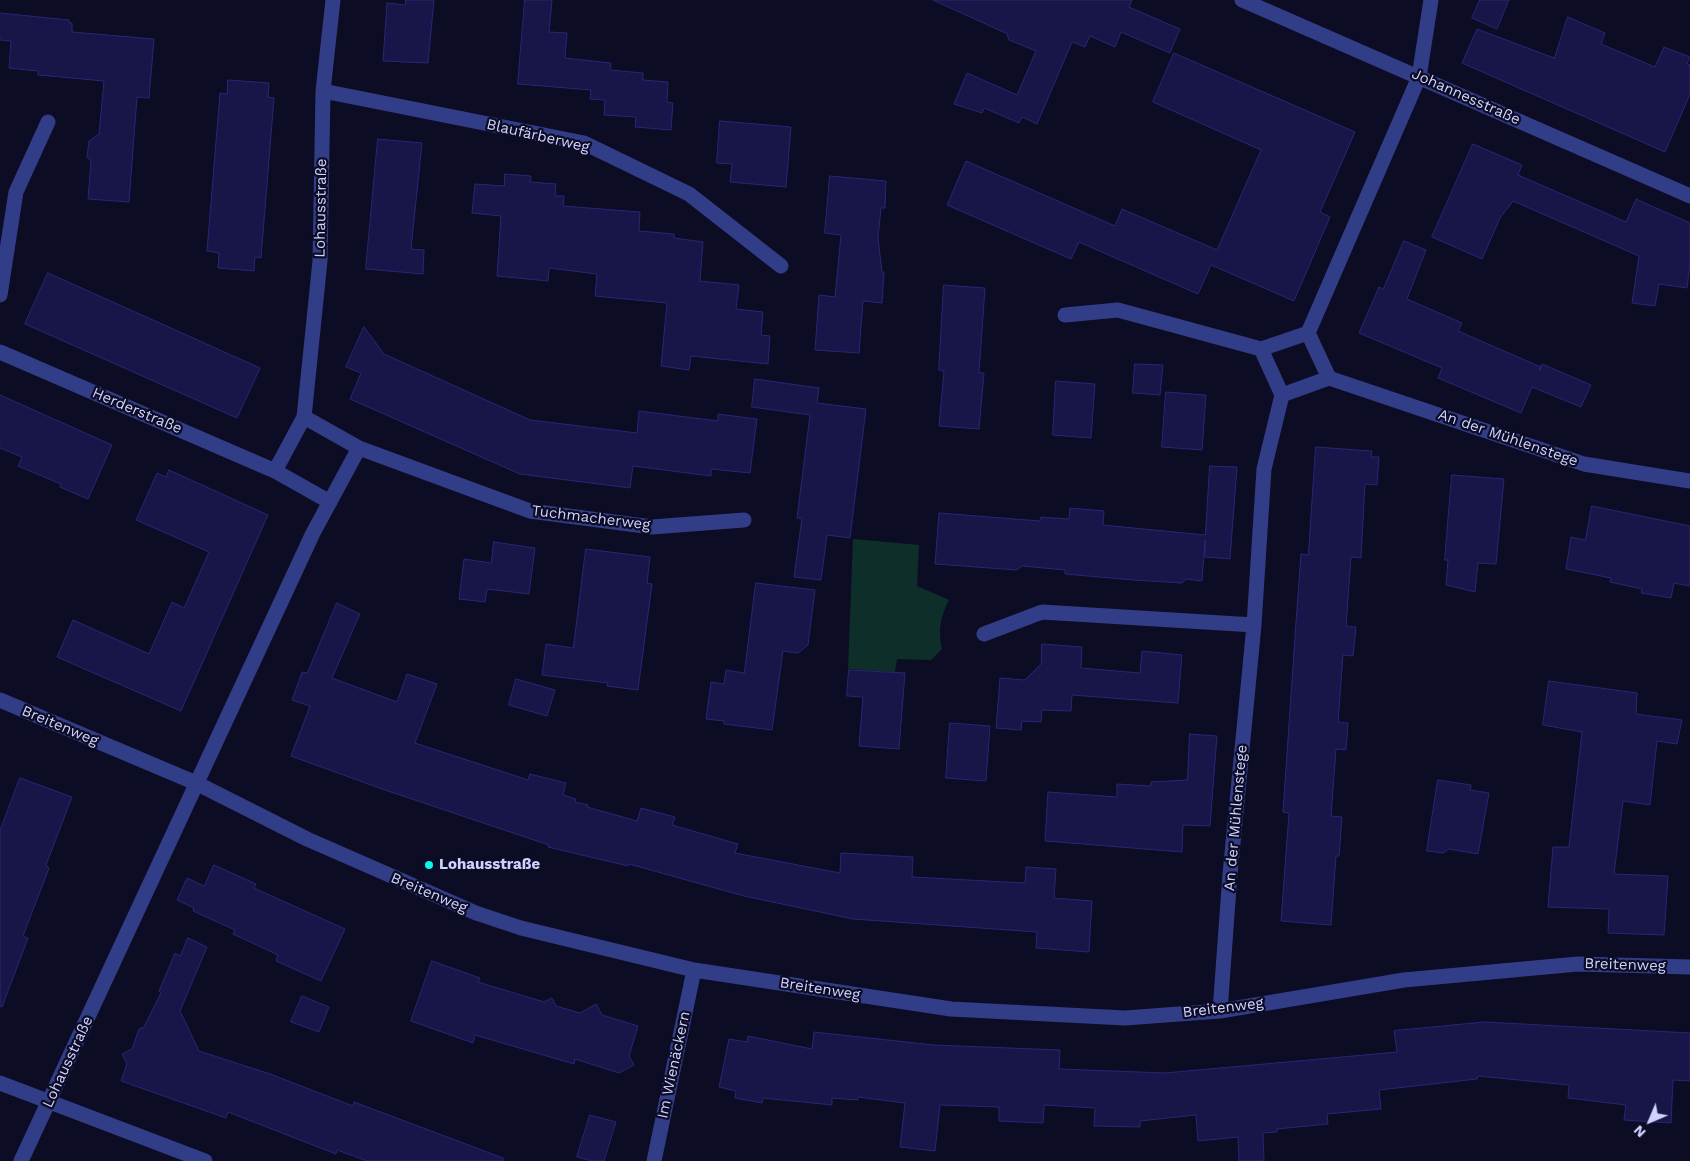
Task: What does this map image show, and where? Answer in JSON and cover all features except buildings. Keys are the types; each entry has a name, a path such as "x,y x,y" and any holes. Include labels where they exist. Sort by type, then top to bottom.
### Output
{"street":[{"name":"Lohausstraße","path":"275,471 304,417 320,261 322,91 333,0"},
{"name":"Johannesstraße","path":"1242,0 1690,196"},
{"path":"1065,315 1118,310 1262,349 1308,333 1419,77 1431,0"},
{"name":"Blaufärberweg","path":"322,91 584,143 689,194 781,266"},
{"path":"0,295 16,192 48,122"},
{"path":"1262,349 1282,394 1329,378 1308,333"},
{"name":"Herderstraße","path":"0,352 275,471"},
{"name":"An der Mühlenstege","path":"1329,378 1584,464 1690,481"},
{"name":"An der Mühlenstege","path":"1220,1011 1230,874 1254,625 1264,469 1282,394"},
{"path":"304,417 359,448"},
{"name":"Lohausstraße","path":"21,1161 196,783 330,502 359,448"},
{"name":"Tuchmacherweg","path":"359,448 530,512 652,527 744,520"},
{"path":"275,471 330,502"},
{"path":"984,634 1042,612 1254,625"},
{"name":"Breitenweg","path":"0,700 196,783 307,838 476,913 521,928 694,970 951,1009 1125,1018 1220,1011 1404,980 1578,964 1690,967"},
{"name":"Im Wienäckern","path":"654,1161 694,970"},
{"path":"0,1083 205,1161"}],"green space":[{"path":"853,539 919,545 917,586 949,600 941,624 942,649 931,660 897,659 895,672 848,669"}],"place":[{"name":"Lohausstraße","path":"429,865"}]}
